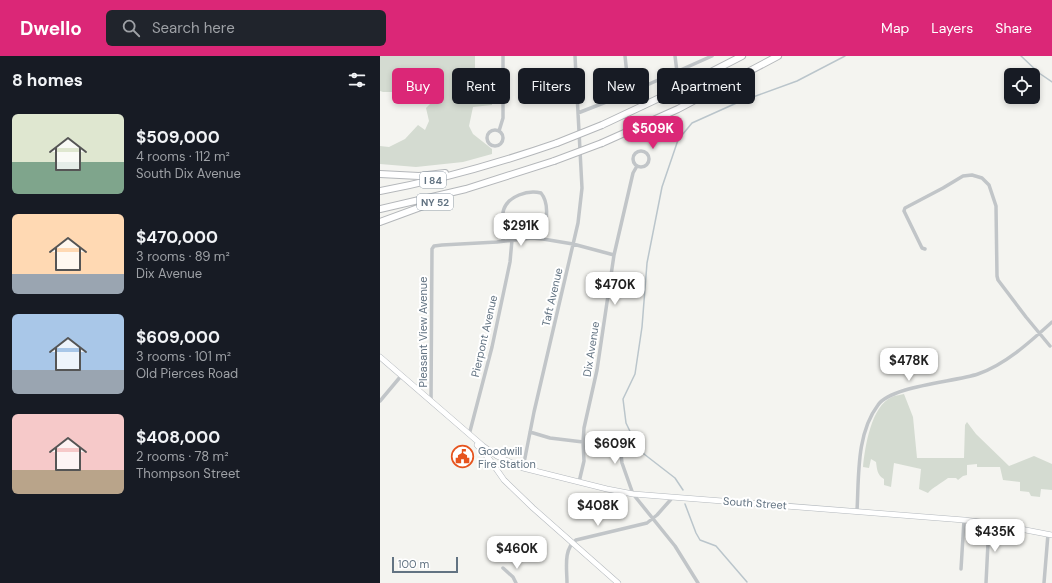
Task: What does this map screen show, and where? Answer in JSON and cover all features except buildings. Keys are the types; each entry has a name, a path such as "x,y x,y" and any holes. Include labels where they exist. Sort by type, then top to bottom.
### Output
{"highway":[{"name":"I 84","path":"380,192 486,166 557,143 602,125 670,93 742,56"},
{"name":"I 84","path":"380,209 443,195 554,162 602,143 678,109 778,56"},
{"path":"380,174 429,175 486,166"},
{"name":"NY 52","path":"380,222 490,182"}],"street":[{"path":"499,131 492,130 488,134 488,141 491,145 499,145 502,141 502,135 499,131 503,118 503,56"},
{"name":"Taft Avenue","path":"523,468 578,223 582,188 575,56"},
{"path":"625,56 626,68"},
{"path":"675,56 676,68"},
{"path":"686,68 712,56"},
{"path":"578,113 601,104"},
{"path":"639,152 644,152 649,158 648,163 644,167 637,166 634,162 634,157 639,152"},
{"name":"Dix Avenue","path":"580,482 584,461 584,428 597,370 614,255 633,173 637,166"},
{"path":"925,249 922,248 904,211 905,208 963,176 972,175 982,178 988,185 996,206 998,280 1039,334 1050,346"},
{"path":"542,239 546,216 545,202 541,194 532,192 512,198 505,203 503,211 503,241 532,238 542,239 573,244 614,255"},
{"name":"Pierpont Avenue","path":"469,435 492,347 510,262 512,240"},
{"name":"Pleasant View Avenue","path":"431,402 432,248 437,245 503,241"},
{"path":"857,511 860,458 864,436 872,414 882,400 898,392 958,379 988,370 1011,356 1052,322"},
{"path":"380,357 469,435 490,460 504,480 532,508 618,583"},
{"path":"380,401 401,376"},
{"path":"530,432 550,438 583,442"},
{"name":"South Street","path":"469,435 497,456 523,468 633,494 964,520 1050,534"},
{"path":"630,442 624,447 621,454 622,462 633,494 676,546 698,583"},
{"path":"567,583 568,549 576,540 647,523 654,518 673,497"},
{"path":"961,569 964,520"},
{"path":"986,583 989,523"},
{"path":"1044,583 1050,534"},
{"path":"503,568 513,577 516,583"}],"shaded area":[{"path":"380,56 475,56 475,68 452,68 452,104 492,104 473,107 469,126 473,134 492,149 492,154 463,162 416,167 380,164 380,146 389,147 405,139 418,125 425,130 429,121 426,108 430,104 444,104 444,68 392,68 392,92 380,91"},
{"path":"904,394 913,417 917,458 964,458 965,425 967,422 976,434 1009,466 1034,456 1052,464 1052,490 1041,489 1040,497 1031,496 1029,492 1020,491 1020,482 1003,480 1000,467 977,467 977,464 967,465 967,475 958,480 956,478 948,478 928,493 919,489 921,469 894,463 891,487 884,485 884,479 879,474 876,462 871,459 869,468 863,467 865,449 870,428 879,409 892,397"}],"waterway":[{"path":"755,96 797,81 845,56"},
{"path":"1021,56 1039,73 1052,82"},
{"path":"683,490 675,478 644,454 636,444 626,423 623,399 635,374 642,327 647,263 662,187 678,140 692,123 734,104"},
{"path":"685,504 700,540 716,546 747,582"}],"place":[{"name":"Goodwill Fire Station","path":"463,457"}]}
